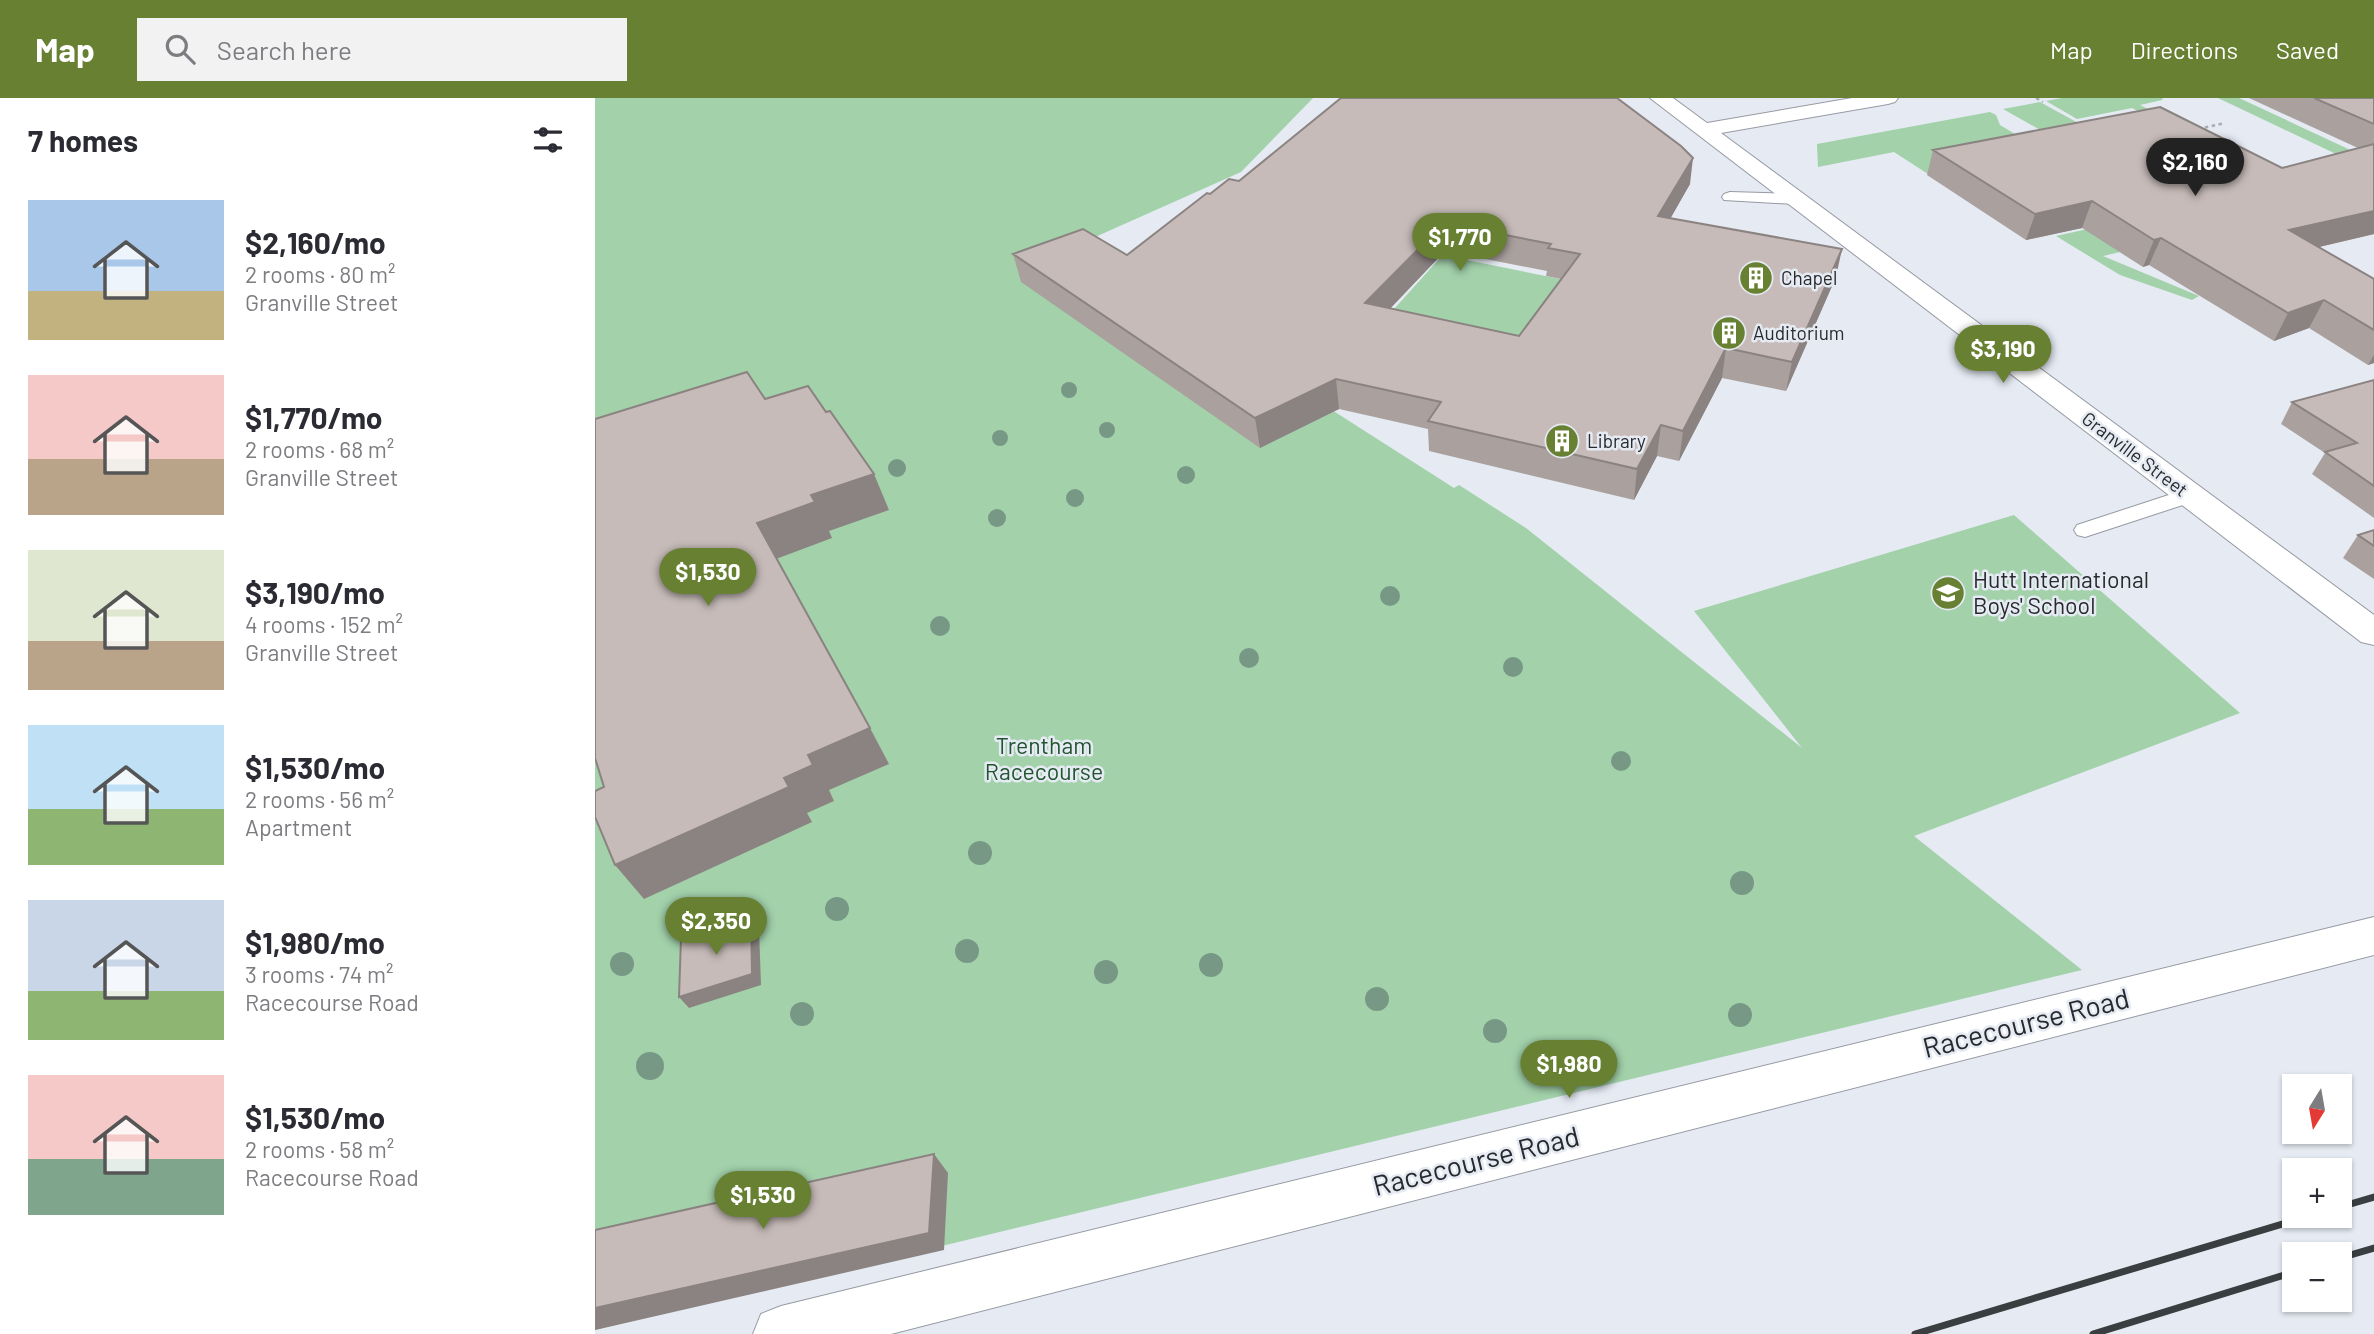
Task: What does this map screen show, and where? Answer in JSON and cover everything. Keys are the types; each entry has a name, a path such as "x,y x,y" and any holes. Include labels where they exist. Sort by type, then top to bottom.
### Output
{"street":[{"name":"Granville Street","path":"1660,98 1703,130 1766,155 1795,199 2374,633"},
{"path":"1678,98 1744,112 1789,115"},
{"path":"1703,130 1888,98"},
{"path":"1766,155 1789,115"},
{"name":"Racecourse Road","path":"781,1334 2374,936"}],"lane":[{"path":"1730,197 1795,199"},
{"path":"2085,530 2190,495"}],"path":[{"path":"2036,98 2043,102"},
{"path":"2190,131 2225,123"}],"green space":[{"name":"Trentham Racecourse","path":"595,98 1313,98 1241,172 1075,246 1454,488 1459,485 1526,528 1802,748 1694,611 2014,515 2240,713 1914,836 2082,970 595,1330"},
{"path":"2062,98 2163,98 2140,105 2188,129 2178,131 2132,108 2077,119 2046,101"},
{"path":"2218,98 2239,98 2374,161 2374,172"},
{"path":"2040,102 2080,124 2042,131 2003,109"},
{"path":"1990,112 1996,115 2000,125 2015,134 2025,132 2032,136 1928,174 1894,152 1818,167 1817,144"},
{"path":"2374,193 2103,256 2199,296 2192,300 2120,275 2056,236 2101,226"},
{"path":"1452,257 1575,282 1523,360 1385,319 1440,258"}],"building":[{"path":"1341,98 1617,98 1693,158 1658,216 1842,249 1792,362 1726,348 1683,431 1661,425 1637,469 1428,421 1441,402 1336,379 1255,418 1013,254 1083,229 1127,255 1207,193 1210,194 1229,179 1239,181","holes":["1444,223 1551,244 1548,248 1580,254 1519,336 1365,303"]},
{"path":"2314,98 2374,98 2374,124"},
{"path":"2160,107 2282,168 2374,144 2374,211 2289,230 2374,279 2374,330 2324,300 2288,313 2161,238 2154,240 2092,201 2035,214 1933,150"},
{"path":"747,372 765,399 808,386 826,412 830,411 874,474 811,495 815,502 757,523 870,728 808,755 813,765 784,778 789,787 615,865 595,817 595,791 604,787 595,758 595,419"},
{"path":"2374,380 2374,486 2325,452 2357,443 2292,402"},
{"path":"2374,530 2374,546 2358,535"},
{"path":"751,917 752,974 679,997 681,938"},
{"path":"934,1154 929,1233 595,1308 595,1230"}],"railway":[{"path":"2352,1203 2374,1197"},
{"path":"1915,1334 2282,1224"},
{"path":"2352,1254 2374,1248"},
{"path":"2093,1334 2282,1276"}],"place":[{"name":"Chapel","path":"1756,278"},
{"name":"Auditorium","path":"1729,333"},
{"name":"Library","path":"1562,441"},
{"name":"Hutt International Boys' School","path":"1948,593"}]}
